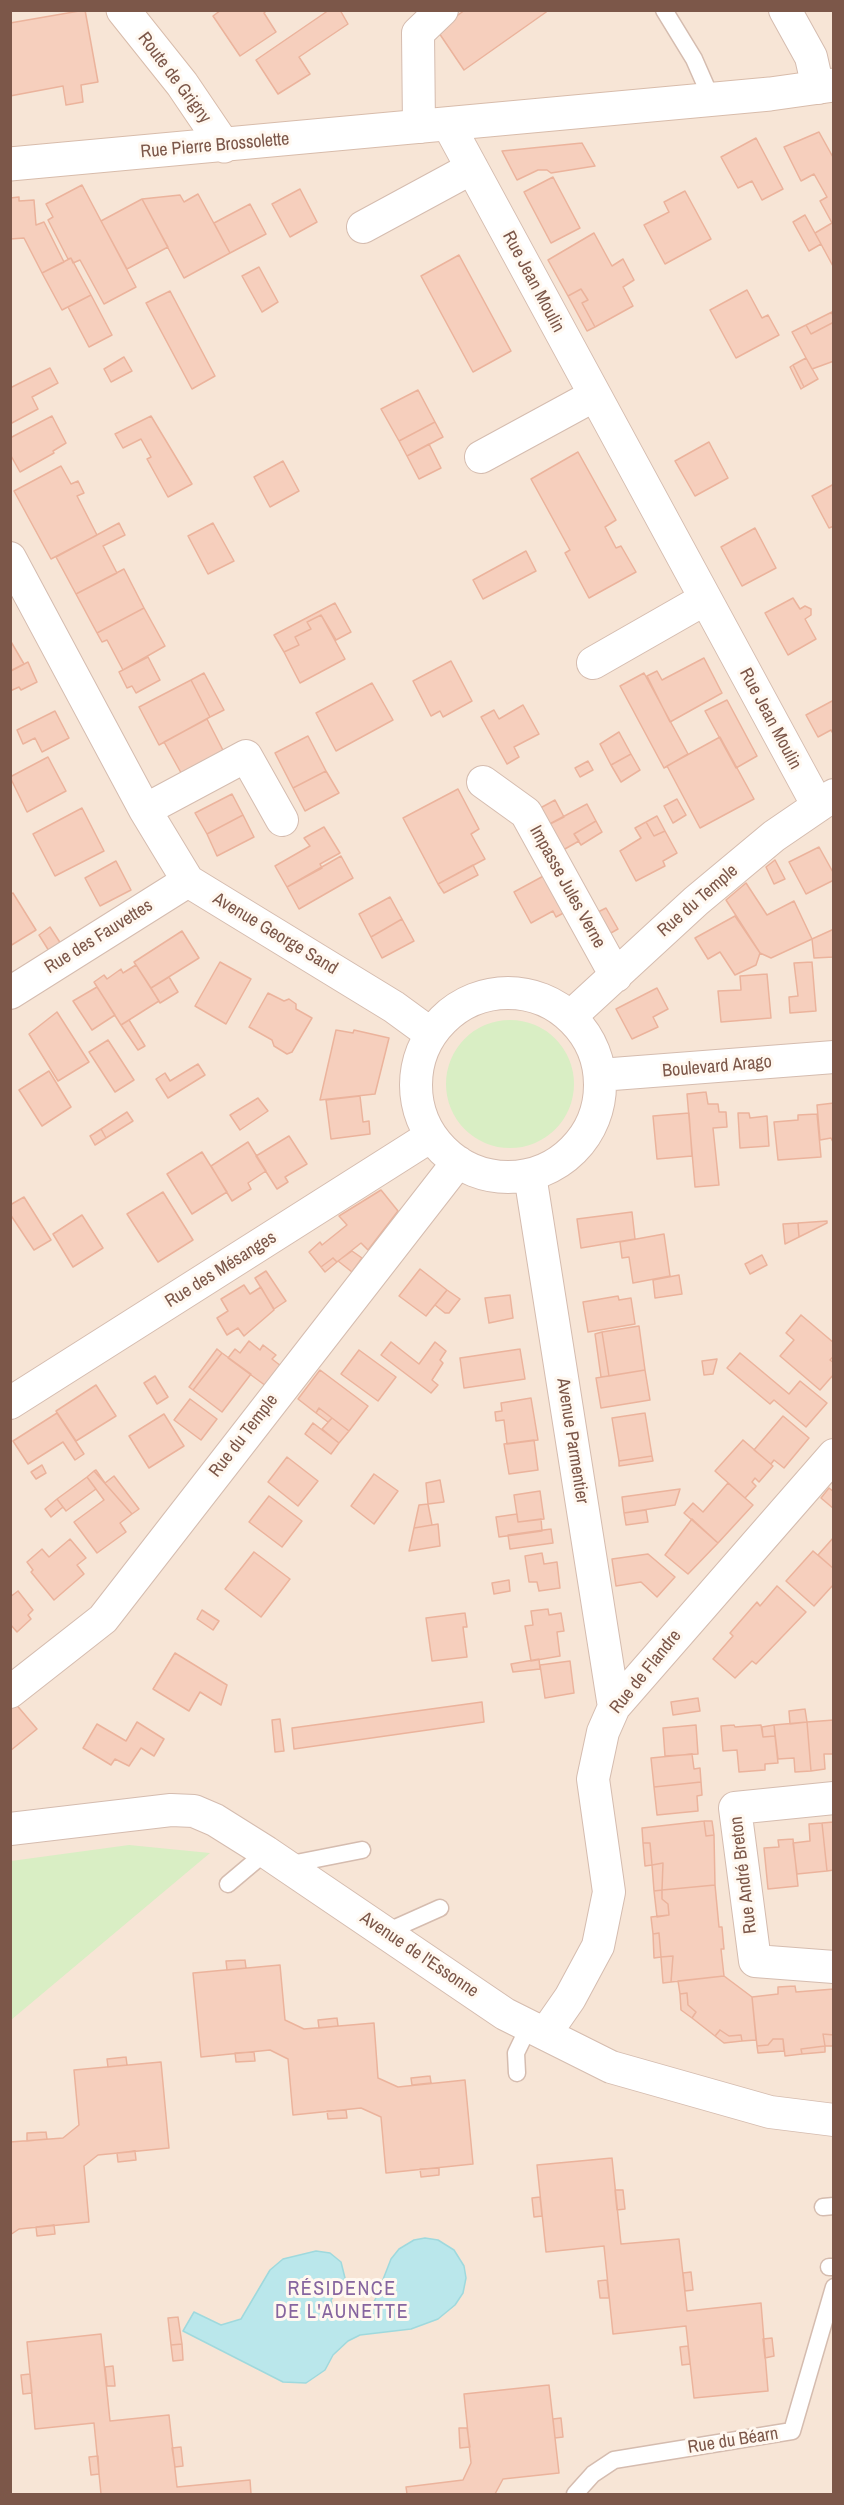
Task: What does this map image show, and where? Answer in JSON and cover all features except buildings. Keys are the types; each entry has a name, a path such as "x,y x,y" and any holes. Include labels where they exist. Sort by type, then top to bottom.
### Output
{"main road":[{"name":"Route de Grigny","path":"123,10 182,84 224,146"},
{"name":"Rue Pierre Brossolette","path":"10,164 712,100 826,87"}],"street":[{"path":"433,125 418,33 442,10"},
{"path":"785,10 826,87"},
{"name":"Rue Jean Moulin","path":"433,125 472,168 705,599 826,801"},
{"path":"363,227 472,168"},
{"path":"481,457 595,395"},
{"name":"Avenue George Sand","path":"14,575 145,810 188,881 394,1007 431,1034"},
{"path":"593,663 705,599"},
{"path":"145,810 246,756 282,820"},
{"name":"Impasse Jules Verne","path":"483,782 526,813 616,976"},
{"name":"Rue du Temple","path":"570,1017 704,894 774,836 826,801"},
{"name":"Rue des Fauvettes","path":"10,993 188,881"},
{"path":"496,993 529,995 544,1000 570,1017 587,1038 600,1075 598,1108 584,1138 560,1161 530,1174 500,1177 471,1169 443,1151 431,1136 418,1108 416,1078 421,1055 431,1034 453,1011 466,1003 496,993"},
{"name":"Boulevard Arago","path":"600,1075 834,1057"},
{"name":"Rue des Mésanges","path":"10,1403 431,1136"},
{"name":"Rue du Temple","path":"10,1692 103,1618 458,1162"},
{"name":"Avenue Parmentier","path":"530,1174 614,1707"},
{"name":"Rue de Flandre","path":"537,2030 570,1998 598,1946 609,1892 593,1779 603,1732 614,1707 834,1455"},
{"name":"Rue André Breton","path":"834,1798 735,1808 755,1961 834,1967"},
{"name":"Avenue de l'Essonne","path":"10,1829 171,1810 194,1811 215,1820 275,1858 505,2014 611,2067 770,2112 834,2120"}],"lane":[{"path":"664,10 694,59 712,100"},
{"path":"228,1884 275,1858 362,1850"},
{"path":"384,1933 440,1908"},
{"path":"517,2073 516,2054 537,2030"},
{"name":"Rue du Béarn","path":"575,2494 593,2474 614,2460 795,2435 832,2297"}],"shaded area":[{"path":"11,11 833,11 833,2494 11,2494"}],"green space":[{"path":"510,1020 535,1025 555,1039 569,1059 574,1084 569,1109 555,1129 535,1143 510,1148 485,1143 465,1129 451,1109 446,1084 451,1059 465,1039 485,1025"},
{"path":"129,1845 210,1853 11,2020 11,1861"}],"water":[{"path":"425,2238 438,2240 454,2250 464,2266 466,2278 463,2293 455,2305 438,2319 411,2329 360,2335 348,2341 333,2355 325,2370 306,2383 283,2382 183,2331 194,2312 221,2325 241,2319 270,2270 283,2259 316,2251 330,2253 341,2262 345,2278 331,2300 332,2306 342,2317 355,2319 368,2310 375,2300 391,2259 399,2249 414,2240"}],"district":[{"name":"RÉSIDENCE DE L'AUNETTE","path":"342,2302"}]}
